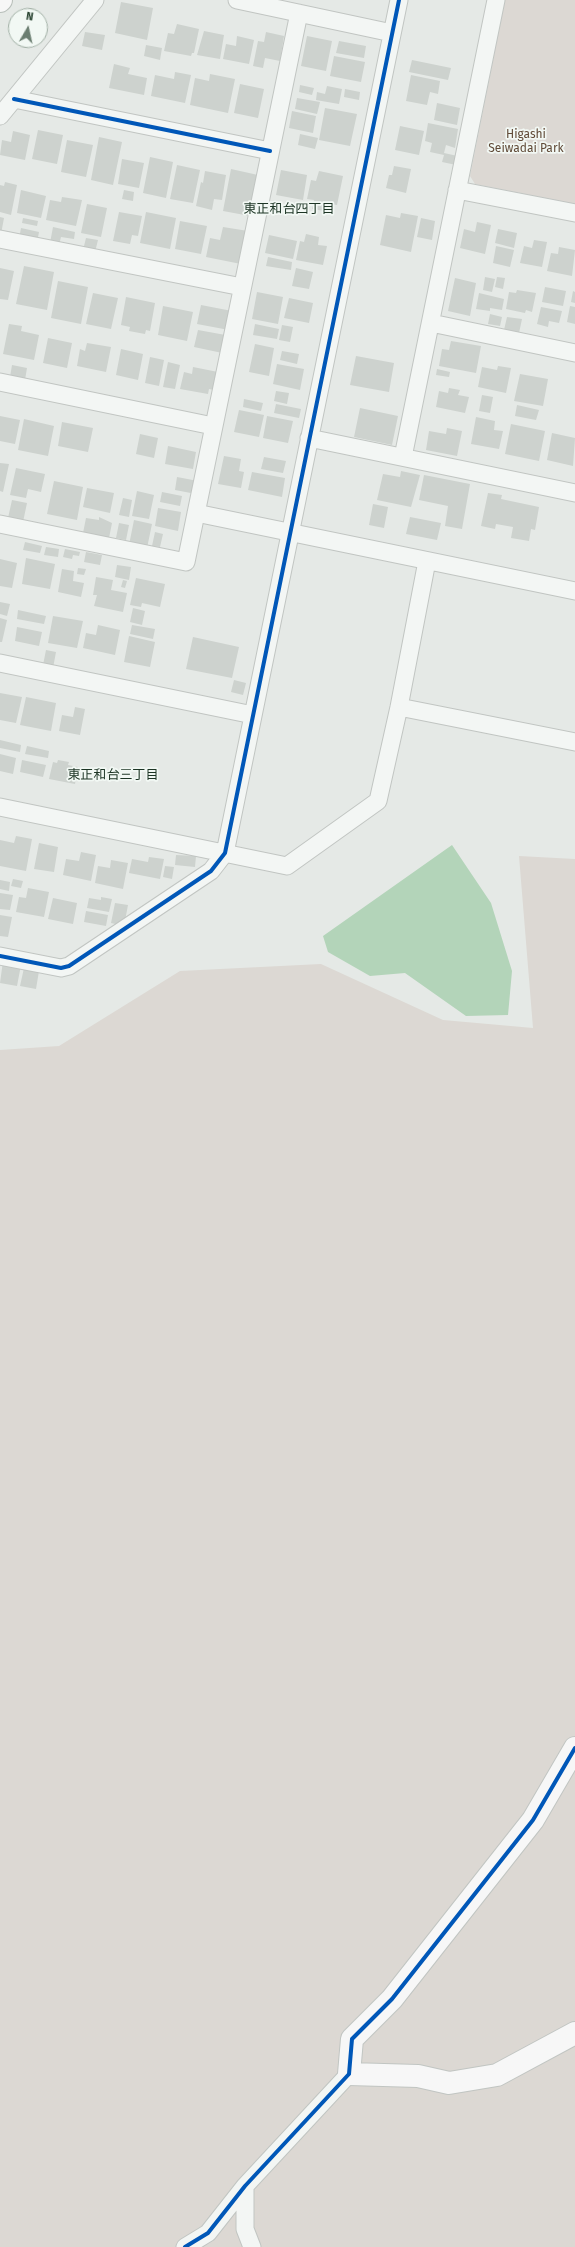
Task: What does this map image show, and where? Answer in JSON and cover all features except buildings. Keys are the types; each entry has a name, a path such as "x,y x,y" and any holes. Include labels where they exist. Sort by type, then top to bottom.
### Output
{"street":[{"path":"0,116 95,0"},
{"path":"237,0 392,32"},
{"path":"0,956 61,968 69,966 211,871 225,853 399,0"},
{"path":"403,457 496,0"},
{"path":"0,524 186,562 299,13"},
{"path":"14,99 270,151"},
{"path":"457,190 575,214"},
{"path":"0,239 242,287"},
{"path":"431,323 575,353"},
{"path":"0,382 213,426"},
{"path":"309,438 575,493"},
{"path":"196,513 575,591"},
{"path":"0,807 287,866 378,801 399,707 428,561"},
{"path":"0,663 253,715"},
{"path":"399,707 575,742"},
{"path":"186,2247 208,2233 246,2186 350,2074 352,2039 392,1999 533,1820 575,1748"},
{"path":"350,2074 418,2076 449,2083 497,2075 575,2034"},
{"path":"246,2186 245,2229 252,2247"}],"green space":[{"name":"Higashi Seiwadai Park","path":"505,0 575,0 575,204 475,184 470,176"},
{"path":"519,856 575,859 575,2247 0,2247 0,1050 59,1046 180,971 321,964 443,1020 533,1028"}],"shaded area":[{"path":"452,845 491,903 512,971 508,1015 466,1016 405,973 370,976 328,952 323,936"}],"cycle path":[{"path":"0,956 61,968 69,966 211,871 225,853 399,0"},
{"path":"14,99 270,151"},
{"path":"185,2247 208,2233 245,2186 349,2074 352,2039 392,1999 533,1820 575,1748"}],"district":[{"name":"東正和台四丁目","path":"289,209"},
{"name":"東正和台三丁目","path":"113,775"}]}
